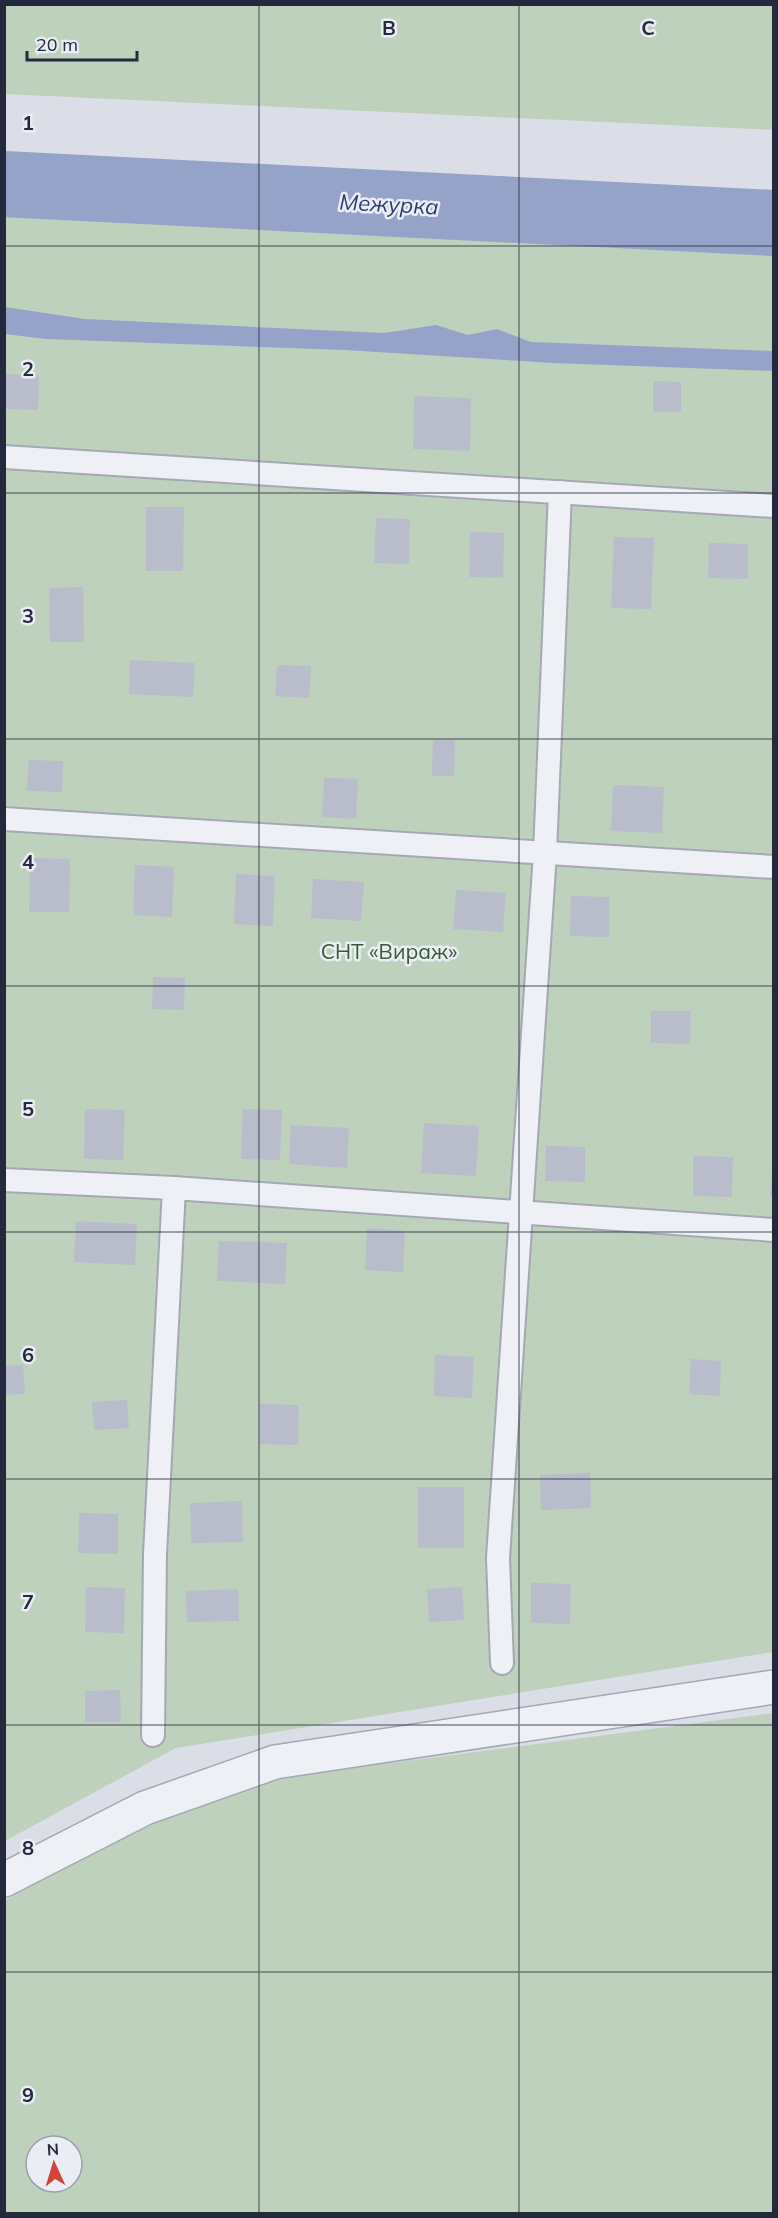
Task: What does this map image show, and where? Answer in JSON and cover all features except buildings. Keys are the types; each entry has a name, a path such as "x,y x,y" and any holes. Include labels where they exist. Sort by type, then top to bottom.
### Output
{"street":[{"path":"4,1880 145,1808 275,1762 774,1687"}],"lane":[{"path":"4,457 774,506"},
{"path":"502,1663 498,1558 545,853 560,492"},
{"path":"4,819 774,867"},
{"path":"4,1180 174,1188 774,1230"},
{"path":"153,1735 155,1554 174,1188"}],"green space":[{"path":"5,4 773,5 773,130 5,94"},
{"name":"СНТ «Вираж»","path":"4,210 773,252 773,1652 176,1748 5,1841"},
{"path":"773,1713 773,2213 5,2213 4,1901 158,1811 291,1776"}],"water":[{"path":"5,307 85,319 384,333 436,325 468,335 497,329 531,342 773,351 773,371 553,363 345,350 46,339 5,334"}],"waterway":[{"name":"Межурка","path":"4,184 774,223"}]}
